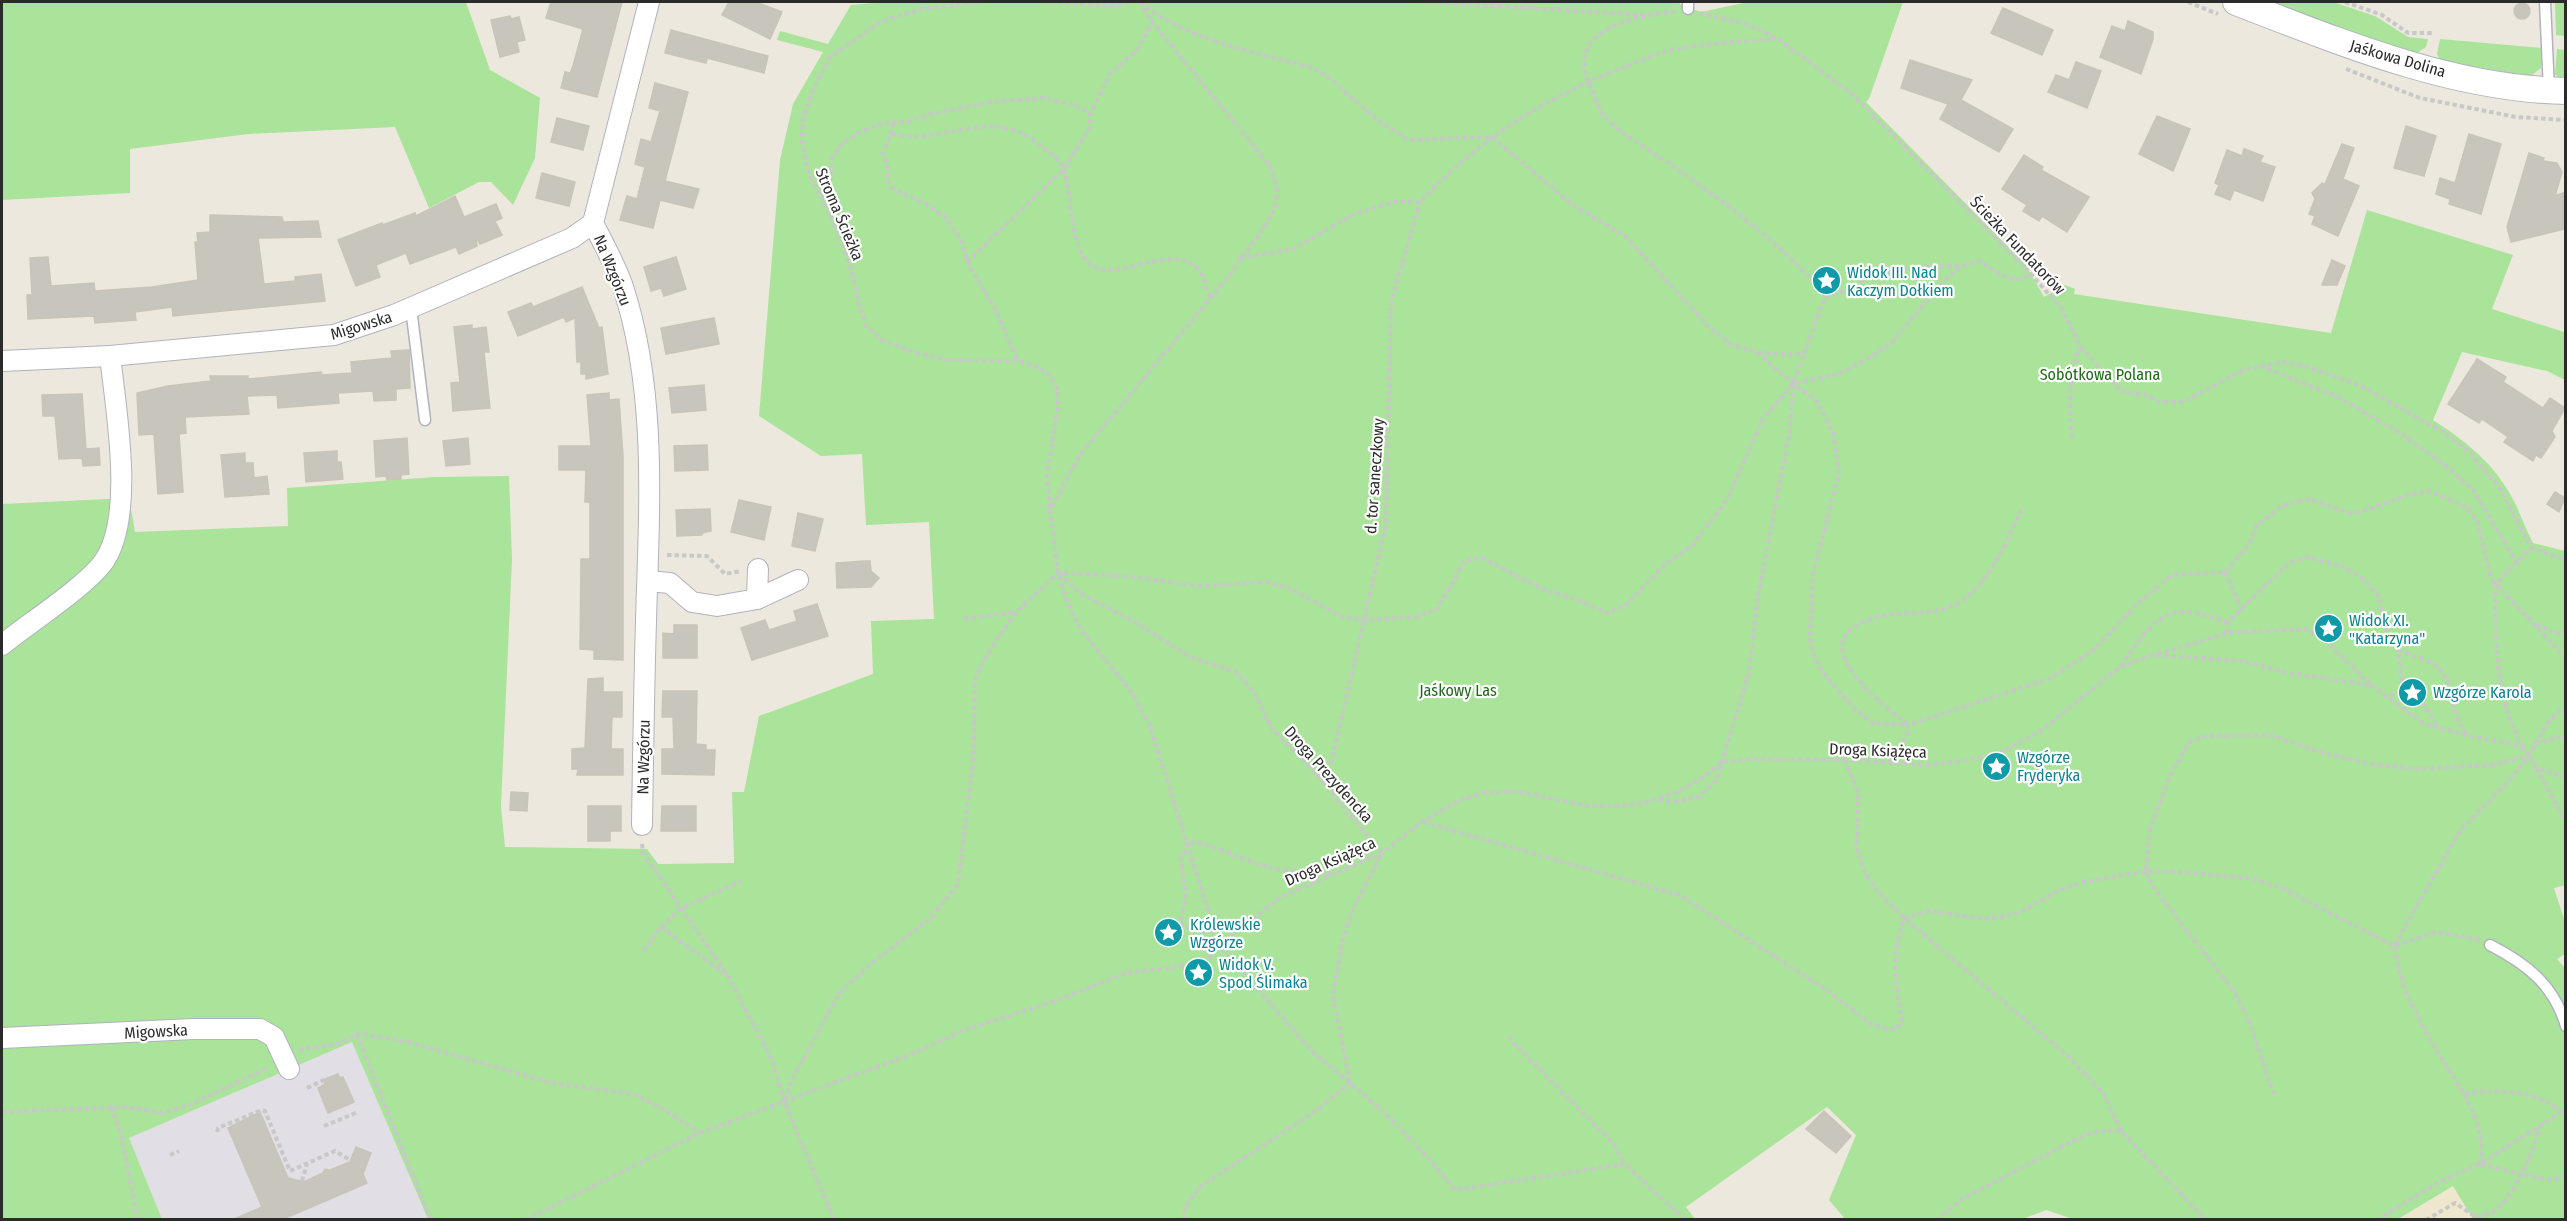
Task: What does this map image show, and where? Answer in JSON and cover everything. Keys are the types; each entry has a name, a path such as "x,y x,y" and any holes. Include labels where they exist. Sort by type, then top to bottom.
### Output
{"street":[{"name":"Na Wzgórzu","path":"642,825 648,581 647,432 635,334 621,281 593,223 650,2"},
{"name":"Jaśkowa Dolina","path":"2236,2 2395,59 2478,80 2557,91"},
{"name":"Migowska","path":"2,361 110,356 334,335 366,327 411,308 572,238 593,223"},
{"path":"2,645 94,573 114,542 122,506 110,356"},
{"path":"757,599 758,569"},
{"path":"648,581 670,583 692,602 717,606 757,599 798,580"},
{"name":"Migowska","path":"2,1038 193,1029 260,1029 274,1037 286,1065"}],"lane":[{"path":"2545,2 2557,91"},
{"path":"411,308 425,420"},
{"path":"2490,945 2528,967 2544,981 2558,1004 2565,1026"}],"path":[{"name":"Stroma Ścieżka","path":"983,2 922,9 882,21 830,57 812,92 802,130 808,171 851,268 860,309 867,327 882,340 946,360 1018,361 1050,375 1057,389 1056,419 1047,475 1058,573 1066,599 1082,630 1131,691 1150,726 1188,842 1212,931 1219,945 1311,1050 1416,1145 1455,1190 1625,1164"},
{"path":"1043,2 1114,6 1132,2"},
{"path":"1050,510 1080,455 1230,275 1239,258 1273,213 1278,192 1270,166 1152,22 1140,2"},
{"path":"1140,2 1173,22 1214,40 1313,68 1327,76 1379,121 1408,140 1492,137 1574,207 1625,236 1711,329 1732,345 1757,352 1789,355 1805,352"},
{"path":"1423,2 1651,15"},
{"path":"2344,2 2382,15 2408,33 2433,33"},
{"path":"1688,5 1611,26 1590,41 1584,58 1588,81 1605,117 1739,216 1813,279 1825,297"},
{"name":"Ścieżka Fundatorów","path":"1688,5 1746,24 1778,39 1852,94 2031,273 2061,308 2080,346 2121,391 2173,403 2197,396 2258,365 2284,362 2309,367 2361,386 2443,432 2489,473 2511,505 2531,548"},
{"path":"967,262 1064,169 1090,127 1090,113 1110,75 1137,49 1152,22"},
{"path":"1239,258 1294,249 1354,214 1396,201 1420,202 1453,166 1492,137 1533,110 1588,81 1666,51 1778,39"},
{"path":"820,194 831,178 832,157 842,144 875,126 992,102 1043,98 1072,105 1090,113"},
{"path":"894,123 892,134 886,140 884,155 888,168 887,180 893,189 926,204 945,217 963,241 967,262 995,309 1018,361"},
{"path":"892,134 923,138 961,129 996,126 1020,132 1060,162 1064,169 1076,241 1083,256 1092,267 1107,271 1155,261 1183,260 1199,269 1211,298"},
{"name":"d. tor saneczkowy","path":"1326,786 1386,524 1391,302 1420,202"},
{"path":"1825,297 1838,294 1878,274 1917,266 1962,266 1980,261 2013,281 2024,280 2031,273"},
{"path":"784,1101 796,1072 840,993 873,962 931,918 958,884 973,763 975,679 988,653 1016,612 1058,573 1125,576 1199,585 1267,582 1289,588 1342,617 1364,620 1417,617 1438,608 1465,560 1482,558 1546,591 1574,598 1608,613 1626,605 1665,564 1692,546 1728,498 1763,419 1793,384 1838,374 1866,360 1891,343 1947,278 1962,266"},
{"path":"1655,799 1673,802 1699,796 1716,781 1749,672 1758,596 1790,430 1793,384 1825,297"},
{"path":"2072,438 2069,396 2072,365 2080,346"},
{"path":"1757,352 1793,384 1816,400 1833,432 1839,473 1813,574 1810,636 1812,652 1824,674 1851,705 1872,723 1908,725 2051,678 2094,650 2136,605 2172,575 2224,572 2249,545 2256,527 2281,506 2309,499 2350,513 2361,512 2409,495 2430,491 2466,507 2478,521 2487,571 2495,585 2536,624 2565,658"},
{"path":"2258,365 2338,398 2403,435 2445,465 2474,491 2516,562"},
{"path":"1908,725 1871,697 1845,662 1842,646 1851,628 1860,622 1889,615 1933,614 1960,602 1985,577 2008,538 2021,510"},
{"path":"2565,560 2531,548 2495,585 2496,660 2510,726 2536,767 2565,822"},
{"path":"2228,633 2228,622 2290,562 2308,557 2344,567 2365,580 2380,599 2382,624 2398,650 2403,690"},
{"path":"2224,572 2242,609"},
{"name":"Droga Prezydencka","path":"1058,573 1079,593 1128,618 1190,657 1236,672 1254,692 1272,729 1326,786 1382,853"},
{"path":"2120,667 2137,642 2167,616 2184,611 2228,622"},
{"path":"964,619 1016,612"},
{"path":"2536,624 2565,637"},
{"path":"2153,655 2228,633 2306,629 2325,641 2371,685"},
{"path":"2398,650 2429,662 2446,675 2458,720 2469,736"},
{"name":"Droga Książęca","path":"525,1220 700,1133 917,1052 962,1030 1058,1000 1126,973 1190,965 1209,958 1219,945 1281,897 1382,853 1422,822 1460,800 1484,793 1515,790 1589,806 1617,806 1655,799 1686,787 1721,762 1754,759 1889,760 1930,765 1994,756 2041,731 2120,667 2153,655 2242,661 2288,673 2371,685 2424,723 2469,736 2514,744 2526,751"},
{"path":"2389,696 2403,690"},
{"path":"2403,690 2418,698 2430,712 2436,727"},
{"path":"2480,1164 2483,1148 2480,1128 2464,1094 2434,1047 2405,992 2394,946 2460,831 2529,756 2547,723 2565,705"},
{"path":"1889,760 1906,736 1908,725"},
{"path":"2274,1095 2248,1018 2233,990 2154,888 2146,871 2150,830 2169,776 2189,742 2206,736 2270,735 2323,753 2361,762 2415,769 2491,765 2529,756"},
{"path":"2535,744 2565,735"},
{"path":"1844,760 1858,791 1857,848 1864,871 1878,892 1904,918 2069,1056 2103,1093 2121,1131 2206,1220"},
{"path":"2536,767 2565,778"},
{"path":"1422,822 1679,895 1827,990 1871,1024 1887,1029 1896,1029 1902,1021 1894,974 1895,946 1904,918"},
{"path":"1168,932 1163,930 1161,936 1173,941 1177,937 1186,897 1181,860 1188,842 1201,843 1264,866 1290,871 1334,873"},
{"path":"643,853 728,976 772,1060 784,1101 834,1220"},
{"path":"1185,1220 1185,1207 1200,1187 1320,1108 1350,1083 1333,996 1343,938 1354,907 1382,853"},
{"path":"1904,918 1929,910 1984,919 2001,917 2021,912 2058,890 2146,871 2216,874 2278,886 2394,946 2436,932 2476,939 2490,945"},
{"path":"644,951 661,927 680,909 741,881"},
{"path":"1180,923 1201,933 1212,931"},
{"path":"661,927 728,976"},
{"path":"357,1034 427,1211 433,1220"},
{"path":"2,1112 111,1107 162,1113 192,1104 286,1065 291,1052 329,1047 357,1034 418,1045 552,1083 633,1094 665,1110 700,1133"},
{"path":"1508,1037 1613,1143 1625,1164 1685,1220"},
{"path":"307,1088 328,1078"},
{"path":"2464,1094 2488,1090 2530,1096 2563,1110"},
{"path":"111,1107 120,1130 138,1220"},
{"path":"217,1132 218,1128 264,1110 290,1171 335,1151 350,1161"},
{"path":"2563,1110 2565,1117"},
{"path":"2377,1220 2441,1181 2480,1164 2563,1110"},
{"path":"324,1126 358,1112"},
{"path":"2426,1220 2455,1203 2476,1217 2493,1213 2505,1200 2532,1157 2540,1126"},
{"path":"1937,1220 1962,1199 2084,1135 2102,1131 2121,1131"},
{"path":"170,1155 178,1151"},
{"path":"302,1181 307,1163"},
{"path":"2480,1164 2548,1180 2565,1177"}],"shaded area":[{"path":"352,1042 428,1219 162,1219 129,1138"},
{"path":"2454,1186 2565,1219 2398,1220"}],"green space":[{"path":"2,2 466,2 490,70 540,98 535,158 513,205 491,182 479,182 429,208 395,127 248,134 130,149 130,193 2,200"},
{"name":"Jaśkowy Las","path":"887,2 1679,2 1701,12 1748,2 1903,2 1866,102 2026,265 2044,297 2065,285 2075,289 2074,294 2331,333 2367,210 2513,255 2492,309 2564,332 2565,380 2547,371 2462,352 2433,420 2464,442 2500,478 2533,543 2565,551 2566,885 2554,888 2566,925 2565,954 2557,959 2566,969 2565,1219 2473,1219 2453,1186 2398,1219 2076,1220 2046,1210 2020,1220 1845,1219 1829,1200 1856,1135 1827,1107 1686,1207 1695,1219 428,1219 352,1042 129,1138 162,1219 2,1220 2,504 129,498 135,532 288,526 287,488 435,477 509,476 512,559 501,806 505,847 647,849 658,864 734,863 732,792 744,792 759,716 873,674 871,621 934,619 929,522 866,525 862,454 821,456 759,416 780,160 793,104 823,52 777,40 780,31 828,44 851,5"},
{"path":"2268,2 2333,2 2375,16 2408,37 2428,39 2426,47 2417,53 2369,39"},
{"path":"2555,2 2565,2 2565,36 2556,35"},
{"path":"2440,39 2543,48 2541,68 2532,75 2521,75 2440,60 2437,54"},
{"path":"2557,49 2565,50 2565,78 2559,78 2555,74"}],"building":[{"path":"551,2 622,2 597,97 561,88 565,72 570,73 573,66 583,29 546,18"},
{"path":"729,2 756,2 782,12 770,39 722,15"},
{"path":"2522,3 2528,5 2530,11 2528,17 2522,19 2516,17 2514,11 2516,5"},
{"path":"2003,8 2053,30 2042,55 1991,33"},
{"path":"510,16 511,19 519,17 525,40 517,42 519,52 500,57 491,20"},
{"path":"2128,21 2153,32 2153,39 2141,74 2100,57 2112,26 2125,31"},
{"path":"671,30 768,56 764,73 707,58 706,63 665,53"},
{"path":"1910,60 1972,80 1961,100 2013,129 1999,152 1940,119 1948,104 1901,88"},
{"path":"2076,62 2101,71 2087,108 2048,92 2056,75 2069,80"},
{"path":"655,83 688,92 665,181 699,189 693,208 660,200 653,228 620,220 627,196 637,199 645,167 635,164 641,139 651,142 660,111 649,108"},
{"path":"2157,116 2190,129 2173,171 2139,154"},
{"path":"557,118 589,126 583,150 551,142"},
{"path":"2406,126 2436,136 2424,176 2394,168"},
{"path":"2469,134 2501,144 2481,214 2449,204 2450,199 2436,194 2440,178 2455,183"},
{"path":"2342,144 2354,148 2343,179 2359,186 2338,236 2312,224 2315,216 2309,214 2315,199 2312,193 2322,183 2325,184"},
{"path":"2244,149 2263,156 2260,162 2275,167 2263,201 2234,190 2230,200 2215,194 2219,185 2215,183 2227,150 2242,156"},
{"path":"2529,153 2544,158 2543,161 2557,163 2562,172 2555,196 2565,192 2565,229 2511,242 2507,227"},
{"path":"2024,155 2043,167 2041,170 2089,197 2067,232 2042,216 2039,221 2023,211 2027,205 2002,189"},
{"path":"542,173 575,182 569,206 536,198"},
{"path":"455,196 464,217 496,204 502,218 495,221 502,235 480,244 476,236 477,246 459,254 456,247 410,264 406,253 376,265 380,277 356,286 338,240 382,223 383,225 415,213 416,216"},
{"path":"210,215 282,217 283,222 318,221 321,237 258,238 264,284 295,281 295,277 321,274 325,301 173,316 172,307 135,312 136,320 95,323 94,316 28,319 27,295 32,295 30,258 48,257 51,286 94,283 95,291 152,287 198,280 195,242 198,242 197,233 210,232"},
{"path":"676,257 686,289 664,296 661,288 651,291 644,267"},
{"path":"2332,260 2345,266 2337,285 2322,285"},
{"path":"582,287 599,328 602,327 608,374 586,379 586,374 581,374 581,362 577,362 575,318 566,322 564,317 518,336 508,312 531,303 533,307"},
{"path":"714,318 719,344 666,354 661,328"},
{"path":"472,325 472,329 486,327 489,352 484,352 490,408 453,411 451,383 460,382 454,327"},
{"path":"409,350 410,388 396,389 396,400 374,401 373,391 338,393 339,403 278,408 277,395 247,396 249,414 185,417 186,433 179,434 183,492 158,494 154,434 139,435 137,393 168,386 211,381 210,376 248,376 248,379 321,372 322,375 352,373 351,362 392,358 391,351"},
{"path":"2477,359 2506,377 2503,382 2543,408 2550,398 2565,408 2552,431 2555,437 2541,458 2536,455 2533,461 2504,442 2508,437 2482,419 2479,423 2448,404"},
{"path":"704,385 706,410 672,413 669,388"},
{"path":"609,393 609,400 619,399 623,456 623,660 594,659 594,650 580,649 581,559 590,559 590,502 585,502 586,470 559,470 559,446 591,446 587,395"},
{"path":"82,394 86,449 99,448 100,465 83,466 82,458 59,459 55,416 43,416 42,395"},
{"path":"407,438 409,474 401,475 401,479 387,480 386,476 376,477 374,441"},
{"path":"468,438 470,464 446,466 443,441"},
{"path":"707,445 708,470 675,471 674,446"},
{"path":"337,451 337,462 341,462 343,479 306,482 304,453"},
{"path":"245,453 245,463 253,463 254,478 267,476 269,494 225,497 221,455"},
{"path":"2555,492 2565,498 2559,512 2547,504"},
{"path":"739,500 771,507 764,540 731,532"},
{"path":"710,509 711,531 702,533 702,535 677,536 676,510"},
{"path":"798,513 823,519 815,551 792,546"},
{"path":"870,561 871,571 879,578 871,587 837,588 836,563"},
{"path":"817,604 828,636 752,660 741,628 765,620 769,630 797,621 794,611"},
{"path":"674,625 697,625 697,658 663,658 663,633 674,634"},
{"path":"603,678 603,692 622,692 622,717 612,717 611,749 623,749 623,775 577,775 578,769 572,769 572,749 585,748 588,679"},
{"path":"663,691 697,691 696,744 706,745 706,750 715,750 714,775 662,774 662,749 674,749 673,717 662,717"},
{"path":"511,792 528,793 527,811 510,810"},
{"path":"588,806 621,806 621,831 610,831 610,841 588,841"},
{"path":"662,806 696,806 696,831 661,831"},
{"path":"338,1074 340,1078 343,1077 354,1102 328,1113 318,1088 325,1084 323,1080"},
{"path":"1824,1111 1851,1136 1836,1153 1806,1129"},
{"path":"260,1112 288,1178 304,1182 323,1173 325,1169 330,1170 350,1162 356,1147 371,1153 363,1174 367,1183 281,1220 232,1220 262,1207 228,1128"}],"place":[{"name":"Widok III. Nad Kaczym Dołkiem","path":"1826,281"},
{"name":"Widok XI. \"Katarzyna\"","path":"2328,629"},
{"name":"Wzgórze Karola","path":"2412,692"},
{"name":"Wzgórze Fryderyka","path":"1996,766"},
{"name":"Królewskie Wzgórze","path":"1169,933"},
{"name":"Widok V. Spod Ślimaka","path":"1198,973"}],"park label":[{"name":"Sobótkowa Polana","path":"2100,374"}]}
